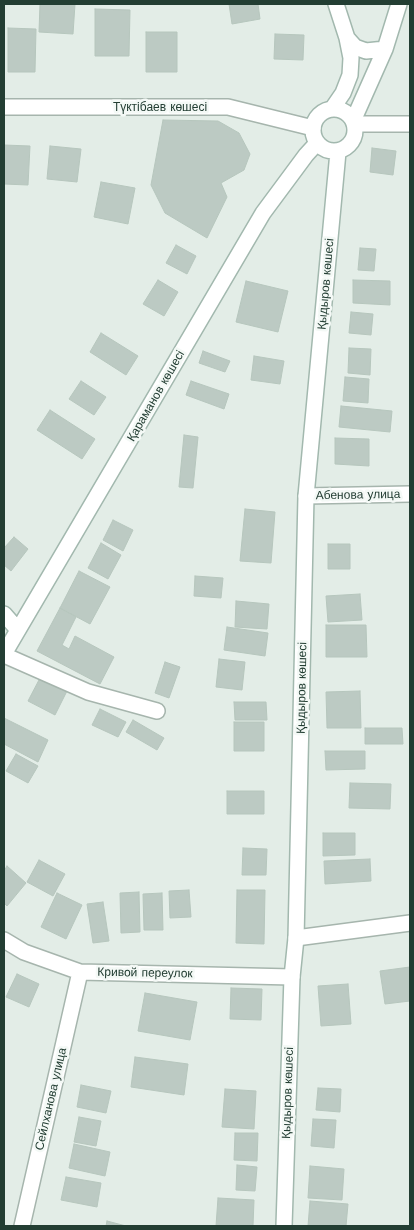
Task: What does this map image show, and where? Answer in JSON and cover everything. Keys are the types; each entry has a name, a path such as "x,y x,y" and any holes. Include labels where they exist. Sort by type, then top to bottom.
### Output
{"street":[{"path":"332,109 343,93 350,75 351,58 336,4"},
{"path":"354,122 384,49 399,4"},
{"path":"347,38 355,47 366,52 384,49"},
{"name":"Түктібаев көшесі","path":"4,107 228,107 313,128"},
{"path":"332,109 341,110 348,114 354,122 356,132 345,149 338,152 330,152 317,143 313,128 320,115 326,111 332,109"},
{"path":"354,122 410,124"},
{"name":"Қараманов көшесі","path":"4,655 263,213 317,143"},
{"name":"Қыдыров көшесі","path":"284,1226 292,977 296,938 306,496 338,152"},
{"name":"Абенова улица","path":"306,496 410,494"},
{"path":"4,614 18,630"},
{"path":"4,655 88,692 158,711"},
{"path":"296,938 410,923"},
{"name":"Кривой переулок","path":"4,940 24,952 80,972 292,977"},
{"name":"Сейлханова улица","path":"22,1226 80,972"}],"building":[{"path":"40,4 75,4 73,34 39,32"},
{"path":"229,4 258,4 260,19 232,24"},
{"path":"95,9 130,10 129,56 95,56"},
{"path":"8,28 36,29 35,72 8,72"},
{"path":"146,32 177,32 177,72 146,72"},
{"path":"275,34 304,35 303,60 274,59"},
{"path":"163,120 218,121 239,133 250,154 244,170 221,183 227,197 207,238 165,213 151,185"},
{"path":"4,145 30,146 28,185 4,184"},
{"path":"50,146 81,149 77,182 47,179"},
{"path":"372,148 396,151 393,175 370,172"},
{"path":"101,182 135,188 128,224 94,217"},
{"path":"176,245 196,256 187,274 166,263"},
{"path":"360,248 376,249 374,271 358,270"},
{"path":"158,280 178,292 164,316 143,304"},
{"path":"353,280 390,281 390,305 353,303"},
{"path":"246,281 288,291 278,332 236,322"},
{"path":"351,312 373,314 371,335 349,333"},
{"path":"101,333 138,356 126,375 90,352"},
{"path":"349,348 371,349 370,375 348,373"},
{"path":"203,351 230,361 225,372 199,363"},
{"path":"254,356 284,361 280,384 251,380"},
{"path":"345,377 369,379 368,403 343,401"},
{"path":"81,381 106,397 94,415 69,399"},
{"path":"191,381 229,394 224,409 186,395"},
{"path":"341,406 392,411 390,432 339,427"},
{"path":"50,410 95,439 82,459 37,430"},
{"path":"184,435 198,437 193,488 179,487"},
{"path":"335,438 369,439 369,466 335,464"},
{"path":"245,509 275,512 271,563 240,561"},
{"path":"113,520 133,530 123,551 103,540"},
{"path":"14,537 28,549 11,571 4,565 4,548"},
{"path":"101,543 121,555 108,579 88,568"},
{"path":"328,544 350,544 350,569 328,569"},
{"path":"79,571 110,587 90,624 60,608"},
{"path":"195,576 223,578 221,598 194,596"},
{"path":"360,594 362,620 328,622 326,596"},
{"path":"236,601 269,604 267,629 235,627"},
{"path":"60,608 76,617 62,645 69,649 75,636 114,657 100,684 37,651"},
{"path":"326,625 366,625 367,657 326,657"},
{"path":"227,627 268,633 265,656 224,650"},
{"path":"219,659 245,662 242,690 216,687"},
{"path":"165,662 180,667 169,698 155,693"},
{"path":"40,678 67,691 55,715 28,701"},
{"path":"360,691 361,728 327,728 326,692"},
{"path":"234,702 266,702 267,720 235,720"},
{"path":"100,709 126,722 118,737 92,725"},
{"path":"4,718 48,740 38,762 4,744"},
{"path":"133,720 164,738 157,750 126,732"},
{"path":"234,722 264,722 264,751 234,751"},
{"path":"365,728 402,728 403,744 365,744"},
{"path":"325,751 365,751 365,769 326,770"},
{"path":"16,754 38,766 28,783 6,771"},
{"path":"350,783 391,784 390,809 349,808"},
{"path":"227,791 264,791 264,814 227,814"},
{"path":"323,833 355,833 355,855 323,856"},
{"path":"243,848 267,849 266,875 242,875"},
{"path":"370,859 371,881 325,884 324,861"},
{"path":"39,860 65,874 53,896 27,882"},
{"path":"7,866 26,883 7,906 4,903 4,871"},
{"path":"189,890 191,917 170,918 169,891"},
{"path":"237,890 265,890 264,944 236,943"},
{"path":"139,892 140,932 121,933 120,893"},
{"path":"57,893 82,905 66,939 41,927"},
{"path":"162,893 163,930 144,930 143,894"},
{"path":"103,902 109,941 93,943 87,904"},
{"path":"410,967 410,1001 385,1004 380,971"},
{"path":"17,974 39,984 29,1007 6,997"},
{"path":"348,984 351,1024 321,1026 318,986"},
{"path":"231,988 262,989 261,1020 230,1019"},
{"path":"145,993 197,1002 190,1040 138,1031"},
{"path":"135,1057 188,1064 184,1095 131,1087"},
{"path":"81,1085 111,1091 106,1113 77,1107"},
{"path":"318,1088 341,1089 340,1112 316,1110"},
{"path":"225,1089 256,1091 254,1129 222,1127"},
{"path":"79,1117 101,1121 96,1146 74,1142"},
{"path":"313,1119 336,1120 334,1148 311,1146"},
{"path":"235,1133 258,1133 257,1161 234,1160"},
{"path":"74,1144 110,1152 105,1176 69,1168"},
{"path":"237,1165 257,1167 255,1191 236,1190"},
{"path":"310,1166 344,1169 342,1200 308,1198"},
{"path":"66,1177 101,1183 97,1207 61,1200"},
{"path":"218,1198 254,1200 253,1226 216,1226"},
{"path":"310,1201 348,1204 346,1226 308,1226"},
{"path":"107,1221 126,1226 106,1226"}]}
